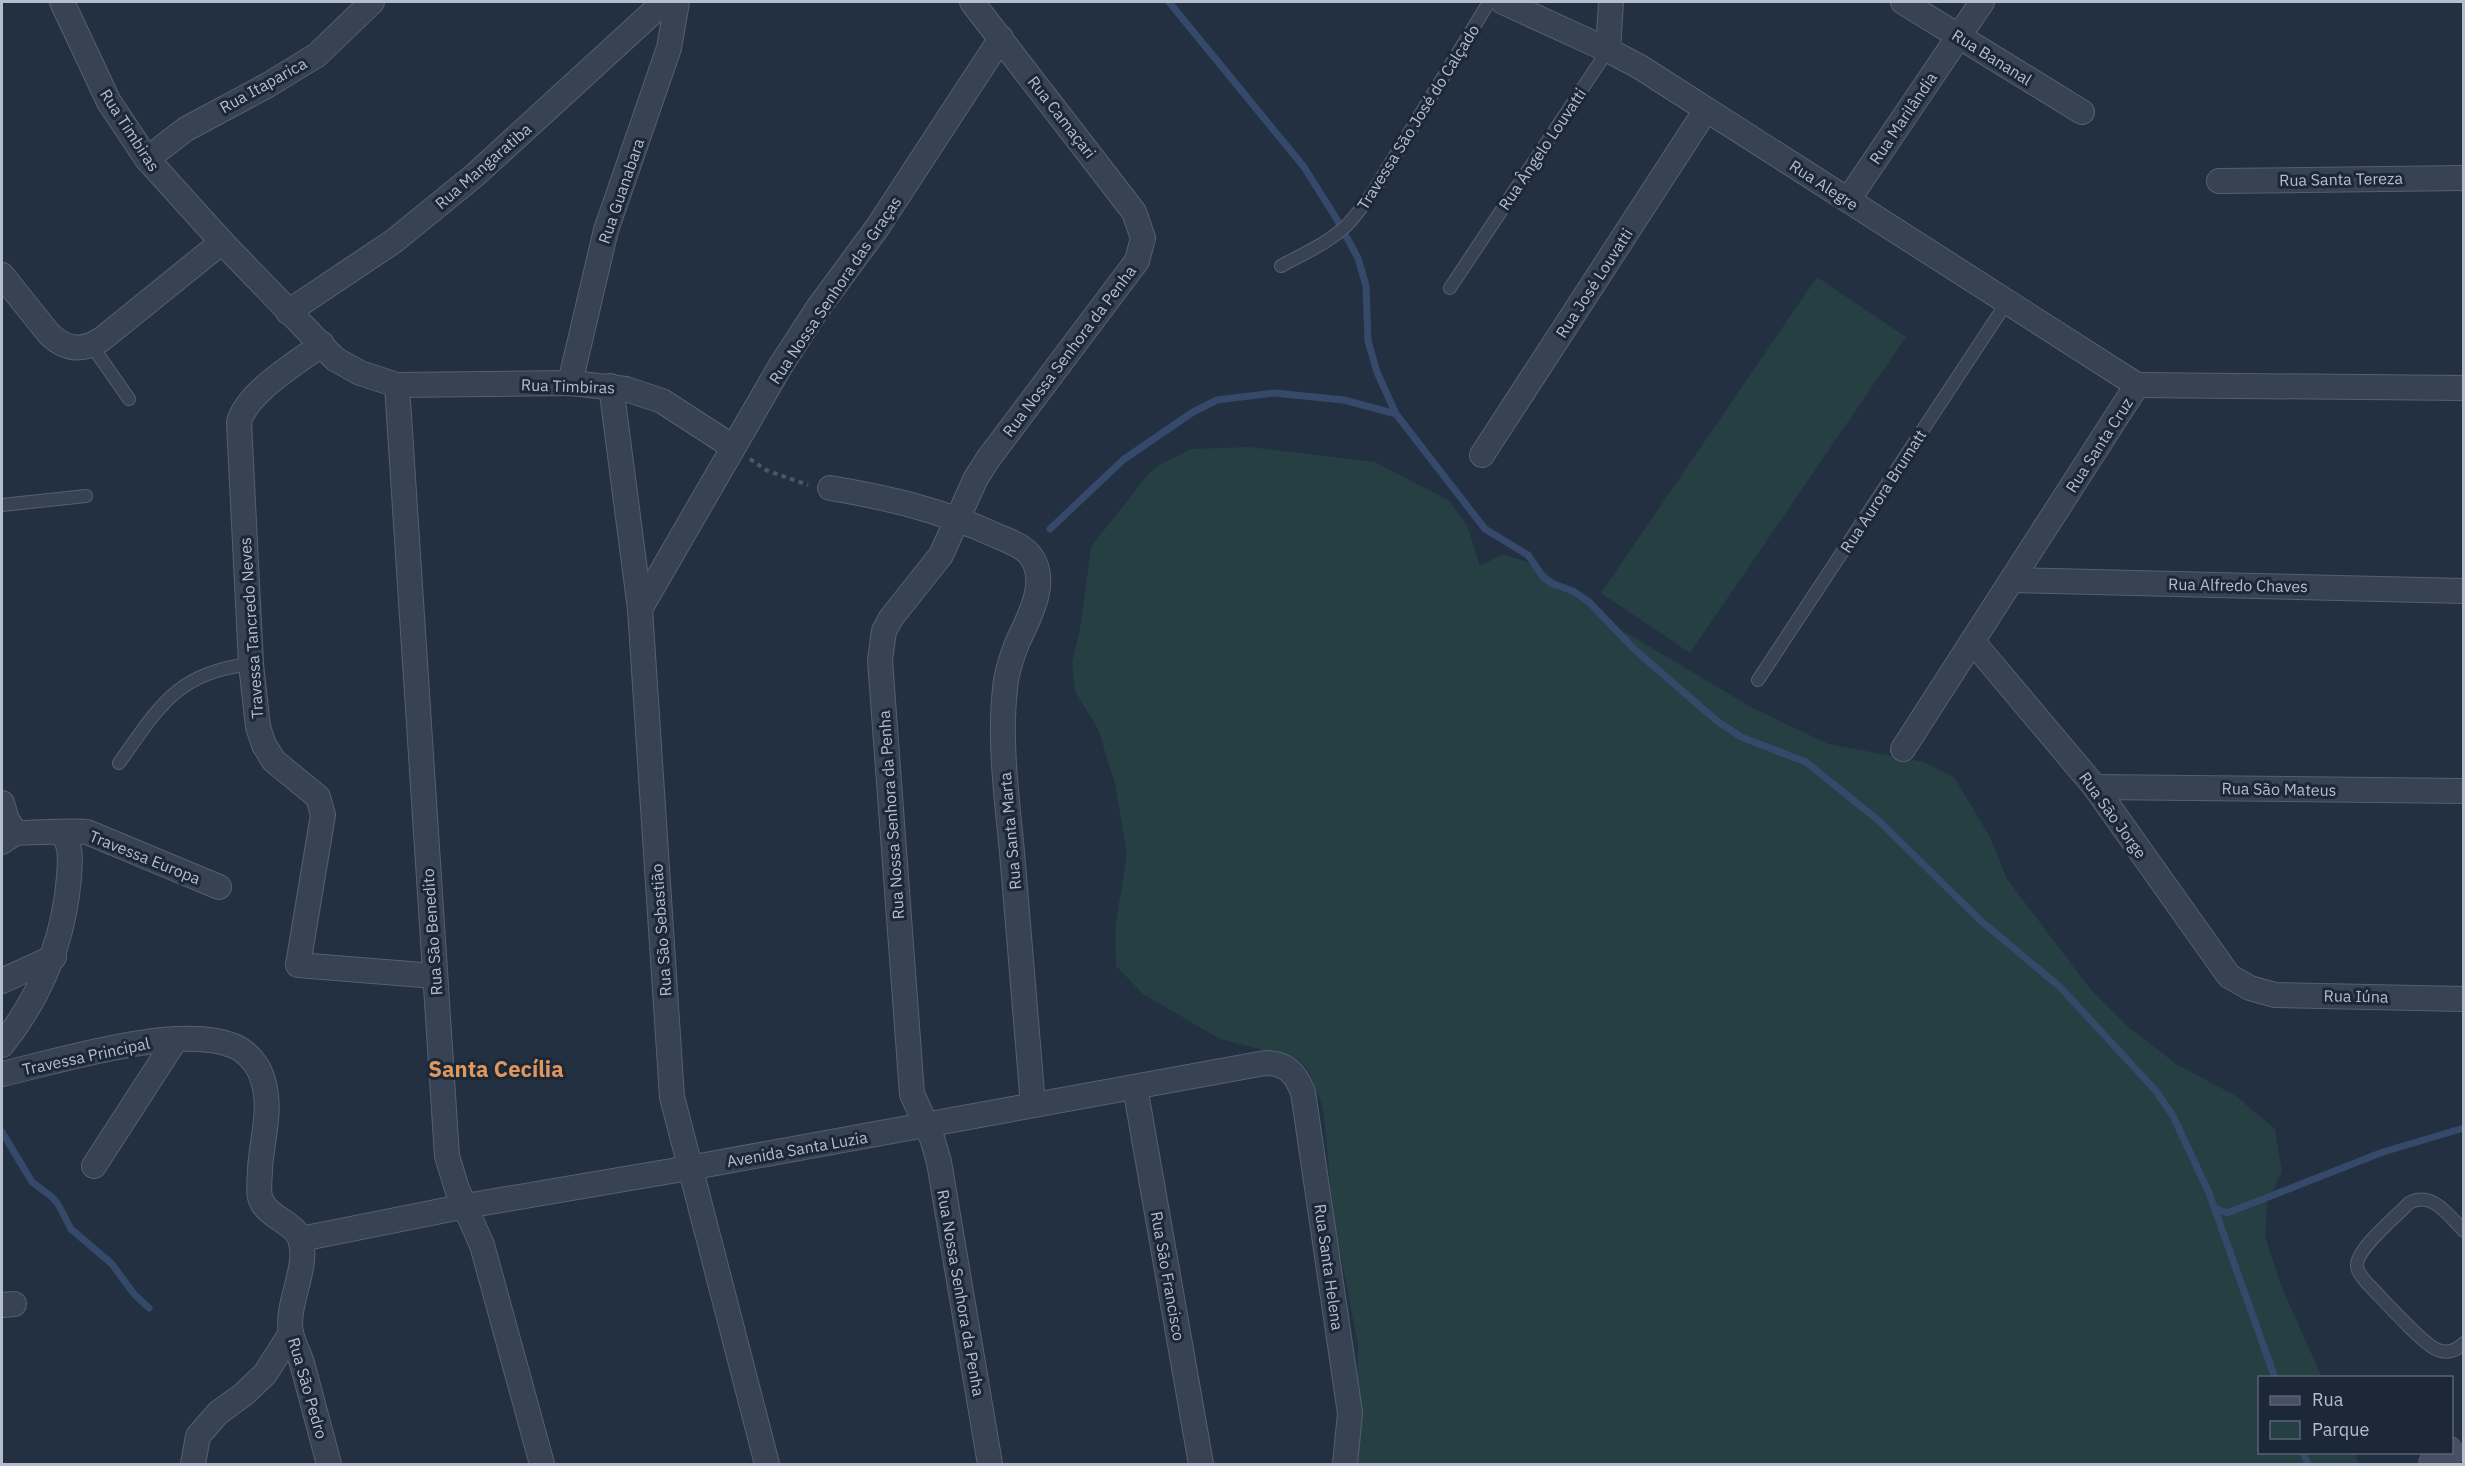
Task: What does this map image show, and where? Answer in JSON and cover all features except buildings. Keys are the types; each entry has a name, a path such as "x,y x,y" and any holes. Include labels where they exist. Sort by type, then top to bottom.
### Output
{"street":[{"name":"Rua Itaparica","path":"147,159 186,129 268,85 317,55 372,2"},
{"name":"Rua Mangaratiba","path":"288,312 394,241 475,176 664,2"},
{"name":"Rua Guanabara","path":"570,383 606,230 669,48 677,2"},
{"name":"Rua Camaçari","path":"972,2 1134,212 1143,238"},
{"name":"Rua Alegre","path":"1503,2 1640,67 2137,385"},
{"path":"1608,50 1611,2"},
{"name":"Rua Bananal","path":"1903,2 2082,112"},
{"name":"Rua Marilândia","path":"1848,200 1982,2"},
{"name":"Rua Timbiras","path":"69,4 117,116 147,159 288,312 335,358 360,373 398,385 570,383 611,386 662,401 733,447"},
{"name":"Rua Nossa Senhora das Graças","path":"640,609 781,365 818,308 878,228 1001,38"},
{"name":"Rua José Louvatti","path":"1482,455 1706,110"},
{"name":"Rua Santa Tereza","path":"2219,181 2463,178"},
{"name":"Rua Nossa Senhora da Penha","path":"990,1464 939,1162 912,1094 880,660 884,632 891,618 941,555 976,478 1137,261 1143,238"},
{"path":"4,285 58,342 69,348 80,349 92,346 222,242"},
{"name":"Travessa Tancredo Neves","path":"322,344 259,393 242,410 239,422 252,664 258,727 268,753 282,769 318,797 323,815 298,965 435,976"},
{"name":"Rua São Benedito","path":"398,385 447,1156 451,1174 482,1245 542,1464"},
{"name":"Rua Santa Cruz","path":"1904,749 2137,385 2463,388"},
{"name":"Rua São Sebastião","path":"611,386 640,609 672,1097 767,1464"},
{"path":"830,488 886,497 958,518"},
{"name":"Rua Santa Marta","path":"958,518 1016,545 1030,555 1037,575 1036,601 1010,663 1003,713 1006,787 1033,1106"},
{"name":"Rua Alfredo Chaves","path":"2012,580 2463,591"},
{"name":"Rua São Jorge","path":"1972,642 2095,788 2220,966 2229,976 2250,988"},
{"name":"Rua São Mateus","path":"2095,788 2463,791"},
{"path":"2,803 9,838"},
{"name":"Travessa Europa","path":"9,838 76,830 87,832 219,887"},
{"path":"2,1046 23,1016 54,957 64,914 70,869 70,843 62,833"},
{"path":"2,981 54,957"},
{"name":"Rua Iúna","path":"2250,988 2275,995 2463,999"},
{"path":"94,1166 176,1040"},
{"name":"Travessa Principal","path":"2,1074 117,1047 176,1040 206,1040 235,1046 249,1056 257,1067 263,1079 268,1103 267,1125 262,1138 260,1197 269,1211 296,1232 300,1239"},
{"name":"Avenida Santa Luzia","path":"300,1239 465,1206 689,1168 1265,1063 1276,1063 1292,1071"},
{"name":"Rua Santa Helena","path":"1292,1071 1303,1092 1350,1413 1345,1464"},
{"name":"Rua São Francisco","path":"1135,1087 1201,1464"},
{"name":"Rua São Pedro","path":"300,1239 301,1258 291,1315 291,1333 301,1361 329,1464"},
{"path":"193,1464 198,1436 218,1413 244,1394 265,1374 291,1333"}],"lane":[{"name":"Travessa São José do Calçado","path":"1281,266 1325,241 1344,228 1356,216 1490,2"},
{"name":"Rua Ângelo Louvatti","path":"1449,288 1608,50"},
{"name":"Rua Aurora Brumatt","path":"1758,680 2007,302"},
{"path":"92,346 129,399"},
{"path":"2,506 86,496"},
{"path":"119,763 165,700 184,685 205,674 228,667 252,664"},
{"path":"2463,1231 2439,1205 2428,1199 2417,1198 2409,1203 2363,1250 2357,1263 2358,1272 2366,1282 2429,1345 2446,1352 2458,1348 2463,1343"}],"path":[{"path":"733,447 766,471 806,485 830,488"}],"green space":[{"path":"1817,277 1906,337 1690,653 1601,593"},
{"path":"1250,447 1375,462 1448,500 1467,525 1480,566 1503,554 1536,565 1615,626 1751,707 1828,744 1924,762 1954,777 1990,837 2007,879 2091,990 2126,1025 2176,1064 2236,1096 2275,1129 2282,1172 2267,1203 2265,1236 2282,1288 2322,1376 2258,1376 2258,1454 2354,1454 2359,1464 1356,1464 1358,1345 1334,1221 1323,1108 1311,1076 1299,1059 1220,1039 1143,994 1116,966 1115,928 1127,855 1115,784 1098,729 1075,691 1072,662 1080,629 1091,547 1149,473 1159,465 1192,449"}],"waterway":[{"path":"1169,2 1304,167 1336,218 1358,258 1366,286 1368,341 1377,372 1396,414 1485,529 1528,555 1543,577 1551,583 1573,591 1589,602 1634,649 1717,721 1741,737 1806,762 1879,821 1981,921 2060,987 2156,1091 2173,1116 2209,1193 2274,1376"},
{"path":"1050,529 1123,460 1193,412 1217,400 1274,393 1344,400 1396,414"},
{"path":"2215,1208 2227,1213 2383,1152 2464,1128"},
{"path":"2,1132 32,1182 58,1204 71,1229 112,1264 134,1294 149,1308"},
{"path":"2304,1454 2308,1464"}],"district":[{"name":"Santa Cecília","path":"496,1069"}]}
